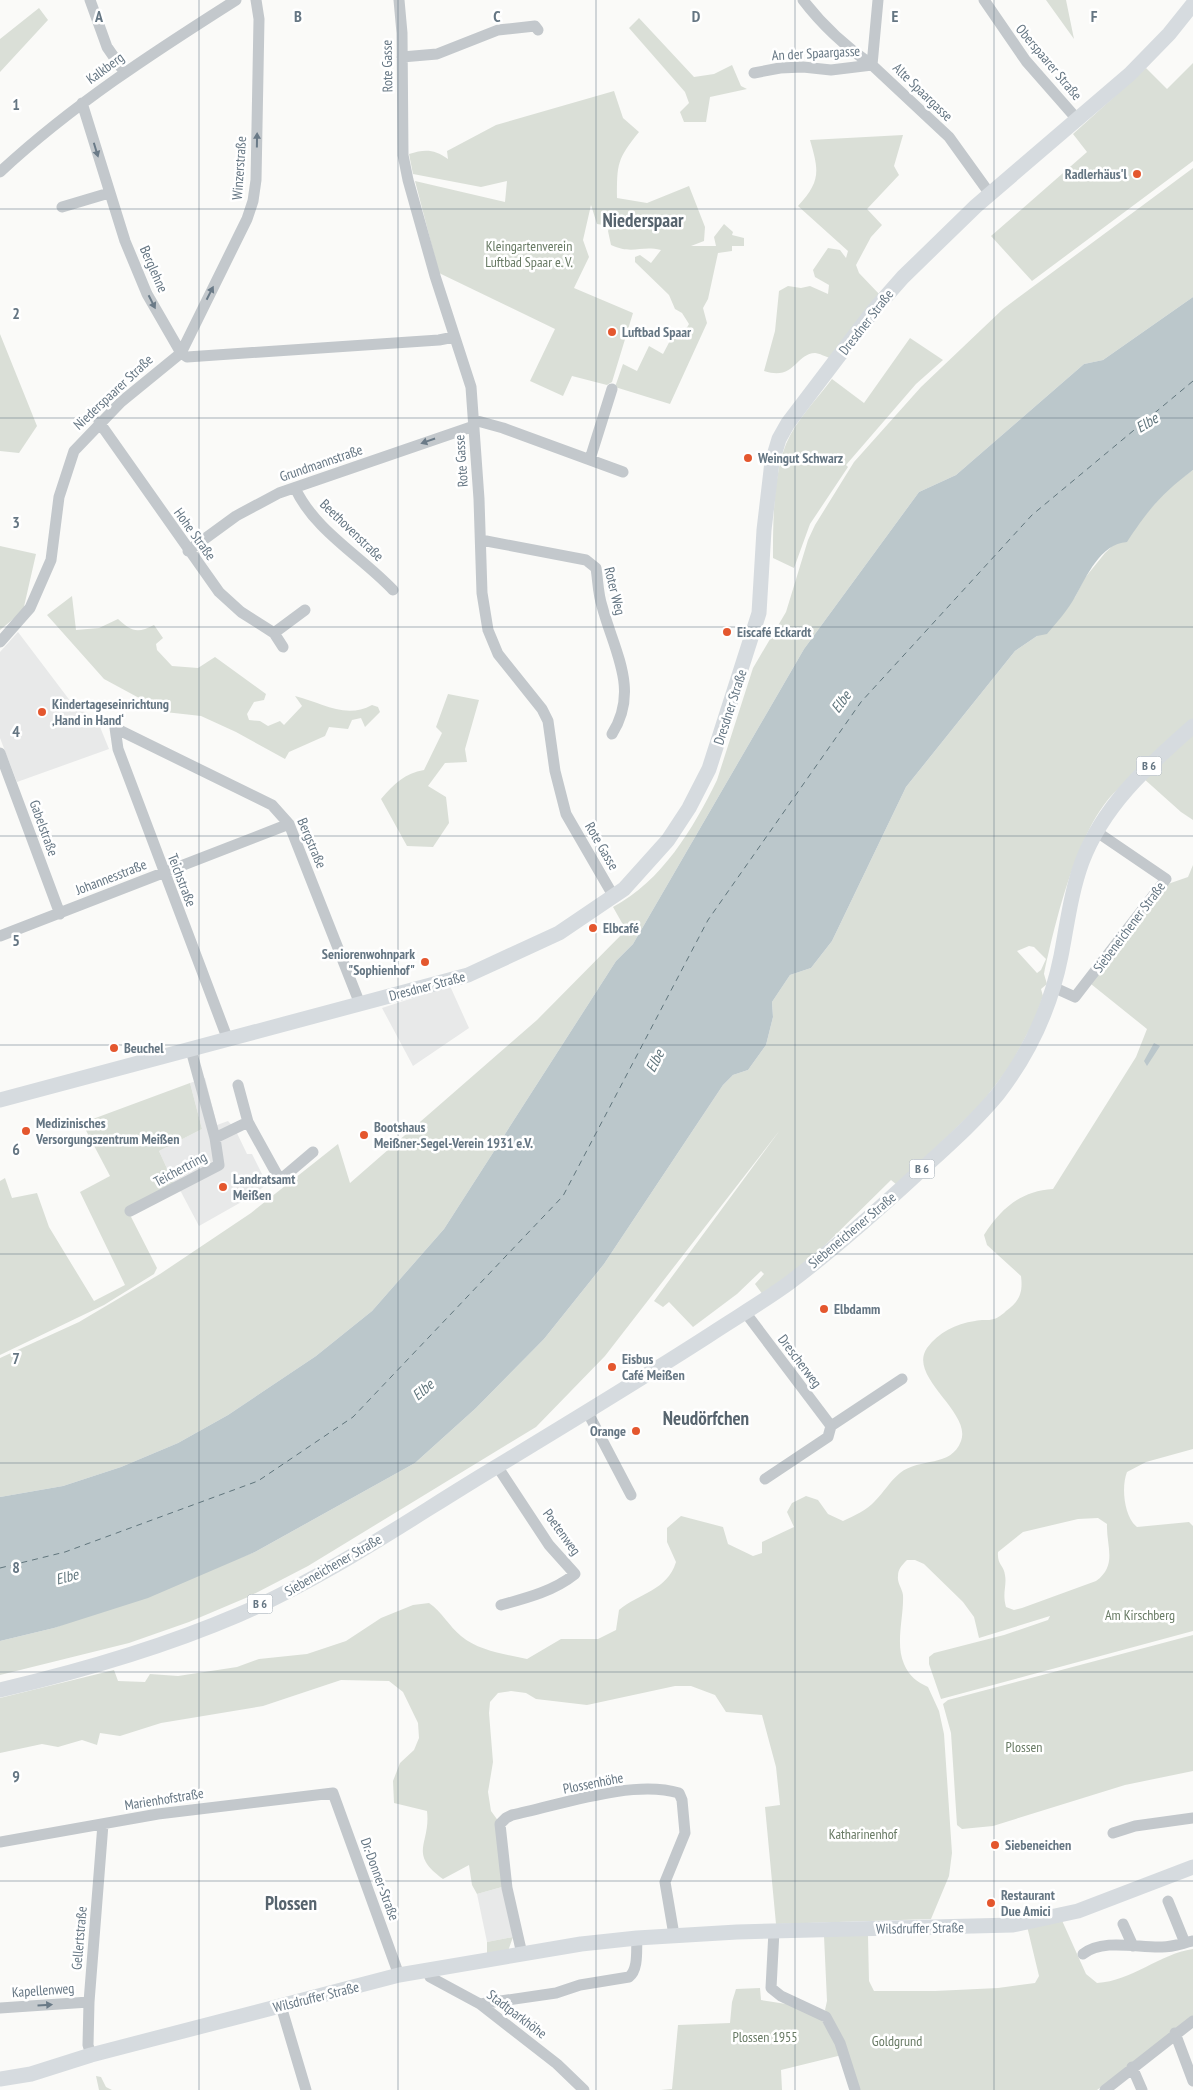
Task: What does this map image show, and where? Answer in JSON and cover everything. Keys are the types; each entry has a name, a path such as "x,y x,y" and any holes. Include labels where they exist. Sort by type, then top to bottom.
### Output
{"main road":[{"name":"Dresdner Straße","path":"0,1100 476,972 559,933 614,897 633,881 668,840 689,808 709,768 759,613 770,479 780,438 802,404 885,297 964,216 1076,118 1099,102 1130,74 1169,34 1193,4"},
{"name":"Siebeneichener Straße","path":"0,1690 72,1672 186,1636 242,1613 337,1564 588,1413 787,1284 840,1242 896,1193 980,1114 998,1094 1023,1056 1037,1029 1053,987 1075,887 1082,862 1096,832 1109,810 1142,772 1193,726"},
{"name":"Wilsdruffer Straße","path":"0,2079 31,2074 91,2055 399,1975 522,1954 637,1938 774,1931 1013,1925 1078,1911 1193,1867"}],"street":[{"path":"90,0 107,47 125,73"},
{"name":"Kalkberg","path":"0,172 36,139 146,56 236,0"},
{"name":"Winzerstraße","path":"180,353 247,219 253,201 256,180 259,19 256,0"},
{"name":"Rote Gasse","path":"399,0 402,57 403,155 408,180 471,387 484,606 492,641 506,665 542,709 548,721 555,771 566,814 614,897"},
{"name":"An der Spaargasse","path":"803,0 813,14 850,50 872,64"},
{"name":"Alte Spaargasse","path":"878,0 872,64 949,137 990,194"},
{"name":"Oberspaarer Straße","path":"984,0 1020,54 1076,118"},
{"path":"402,57 437,54 498,30 535,26 538,30"},
{"name":"An der Spaargasse","path":"754,73 780,68 803,67 831,70 872,64"},
{"name":"Berglehne","path":"82,104 125,241 144,286 180,353"},
{"path":"62,207 109,193"},
{"path":"188,336 201,355"},
{"path":"180,353 187,357 439,340 454,336"},
{"name":"Niederspaarer Straße","path":"0,642 30,608 51,560 58,496 74,451 99,422 180,353"},
{"path":"590,459 612,389"},
{"name":"Hohe Straße","path":"99,422 188,551 219,592 232,604 274,633 283,647"},
{"path":"474,423 503,428 623,472"},
{"name":"Grundmannstraße","path":"188,551 255,504 474,423"},
{"name":"Beethovenstraße","path":"294,488 303,503 332,536 393,590"},
{"name":"Roter Weg","path":"481,540 586,560 596,568 602,606 624,679 624,700 620,722 612,734"},
{"path":"274,633 305,610"},
{"name":"Bergstraße","path":"115,728 272,805 289,824 360,1004"},
{"name":"Teichstraße","path":"115,728 118,749 228,1040"},
{"name":"Gabelstraße","path":"0,753 60,914"},
{"name":"Johannesstraße","path":"0,936 289,824"},
{"name":"Siebeneichener Straße","path":"1053,987 1075,997 1166,879 1096,832"},
{"name":"Teichertring","path":"130,1211 219,1165 215,1138 191,1050"},
{"path":"238,1085 248,1122 280,1180 313,1152"},
{"name":"Teichertring","path":"215,1138 248,1122"},
{"name":"Drescherweg","path":"745,1312 831,1426"},
{"path":"764,1480 828,1437 831,1426 902,1379"},
{"path":"588,1413 631,1495"},
{"name":"Poetenweg","path":"497,1466 549,1545 575,1574 566,1582 536,1595 501,1605"},
{"name":"Plossenhöhe","path":"522,1954 507,1888 500,1824 512,1815 594,1797 645,1789 664,1789 680,1793 682,1800 685,1833 665,1882 674,1935"},
{"name":"Marienhofstraße","path":"0,1842 196,1809 333,1792"},
{"name":"Dr.-Donner-Straße","path":"333,1792 399,1975"},
{"path":"1114,1832 1135,1826 1193,1818"},
{"name":"Gellertstraße","path":"91,2055 88,2045 89,2002 103,1824"},
{"path":"1083,1954 1089,1949 1133,1946 1163,1947 1189,1942 1168,1902"},
{"path":"1124,1924 1133,1946"},
{"path":"774,1931 771,1988 780,1996 803,2004 826,2017 840,2043 854,2090"},
{"path":"480,2004 556,1994 580,1985 629,1977 634,1972 636,1965 637,1938"},
{"name":"Stadtparkhöhe","path":"428,1970 430,1977 438,1983 480,2004 558,2064 584,2090"},
{"name":"Kapellenweg","path":"0,2008 89,2002"},
{"path":"281,2006 306,2090"},
{"path":"1105,2090 1193,2020"},
{"path":"1175,2033 1193,2081"},
{"path":"1132,2067 1142,2090"}],"shaded area":[{"name":"Kindertageseinrichtung ‚Hand in Hand‘","path":"18,632 71,702 98,722 109,749 17,782 0,738 0,652"},
{"path":"450,986 469,1028 413,1066 382,1008"},
{"path":"205,1078 217,1125 228,1121 235,1129 247,1154 252,1154 267,1184 252,1196 199,1226 181,1192 175,1186 159,1151 202,1129 190,1083"},
{"path":"502,1887 513,1937 487,1942 477,1894"}],"green space":[{"path":"1046,0 1066,0 1074,39"},
{"path":"39,8 48,20 0,72 0,39"},
{"path":"639,18 694,77 714,74 732,65 741,86 747,89 710,97 706,122 684,122 680,112 689,103 685,92 629,28"},
{"path":"1193,63 1193,161 1032,281 991,236 1087,152 1073,134 1146,68 1167,89"},
{"name":"Kleingartenverein Luftbad Spaar e. V.","path":"614,91 623,118 639,132 626,149 620,162 617,177 617,198 647,203 689,186 705,227 704,241 691,246 716,246 714,237 724,224 733,232 732,235 744,238 744,246 732,246 732,251 718,253 708,299 703,308 707,323 670,404 615,387 623,364 637,371 649,346 663,354 674,333 683,332 689,324 682,313 675,309 669,295 635,262 635,257 640,255 651,263 661,250 631,250 611,245 608,231 610,226 597,224 591,205 583,240 589,257 574,288 633,313 612,382 607,385 572,376 563,396 530,381 555,329 439,273 415,181 505,202 507,181 481,187 413,174 409,154 429,151 438,153 448,159 447,151 496,125"},
{"path":"903,135 894,166 899,175 867,209 882,225 871,237 856,265 859,273 880,295 830,358 815,353 808,354 782,373 764,371 775,331 779,291 788,286 801,288 810,286 828,294 829,285 815,277 813,270 828,248 840,250 846,258 848,251 798,206 811,190 816,175 815,160 810,140"},
{"path":"1193,168 1193,297 1103,360 1084,364 956,475 919,492 804,649 633,944 616,961 444,1229 372,1311 316,1356 228,1415 178,1443 121,1467 63,1486 0,1497 0,1358 79,1322 160,1274 251,1213 338,1144 350,1183 537,1020 626,930 613,907 647,883 674,852 698,817 717,780 753,668 786,612 808,540 815,525 854,462 921,387 1003,309"},
{"path":"0,334 37,426 19,453 0,451"},
{"path":"910,338 943,360 916,384 846,465 848,467 810,524 794,568 773,558 776,485 778,471 790,435 832,379 864,403"},
{"path":"1193,470 1193,820 1181,812 1143,778 1122,786 1107,801 1093,822 1081,846 1071,873 1044,974 1047,984 1041,989 1043,996 1034,1021 1010,1066 981,1104 897,1185 891,1180 814,1256 763,1295 755,1284 764,1274 761,1271 737,1294 693,1327 669,1302 663,1307 654,1301 780,1130 605,1356 536,1427 308,1566 248,1597 189,1622 129,1643 0,1675 0,1641 54,1628 255,1552 415,1463 476,1408 544,1339 604,1264 723,1085 733,1075 748,1070 766,1045 773,1017 772,1002 790,975 811,968 832,941 906,787 1015,651 1037,636 1075,597 1084,579 1105,553 1147,513 1168,488","holes":["1029,946 1034,947 1046,959 1041,970 1037,973 1017,951"]},
{"path":"0,546 36,554 23,611 0,630"},
{"path":"72,596 76,630 99,628 118,619 134,630 143,630 154,625 163,638 156,644 157,650 172,666 198,668 215,657 266,694 264,700 254,702 247,714 249,720 260,721 268,726 280,721 284,725 302,706 295,696 343,710 352,711 372,705 378,707 380,712 365,727 361,718 352,720 348,729 329,727 325,736 289,752 285,759 236,732 201,716 165,712 104,679 47,615"},
{"path":"448,694 479,700 465,749 467,762 445,763 428,786 446,797 449,823 433,847 407,846 381,799 400,780 417,771 424,770 442,733 436,727"},
{"path":"1193,865 1193,1449 1146,1462 1127,1472 1124,1493 1129,1516 1137,1527 1189,1522 1193,1526 1193,1631 941,1699 929,1664 929,1657 934,1653 1004,1635 1048,1620 1050,1616 979,1638 974,1617 963,1602 924,1564 915,1560 907,1560 903,1564 899,1571 898,1579 903,1595 900,1639 901,1656 911,1675 928,1687 939,1711 944,1734 952,1853 949,1876 931,1919 776,1924 765,1807 780,1805 776,1767 762,1715 726,1712 715,1695 691,1686 675,1686 587,1705 536,1699 526,1693 511,1691 498,1693 490,1702 489,1713 493,1762 488,1792 491,1811 499,1822 502,1887 477,1894 472,1885 469,1865 443,1879 426,1862 423,1848 427,1811 394,1803 393,1781 400,1763 414,1750 419,1738 418,1723 403,1692 389,1681 341,1680 263,1706 161,1723 120,1736 100,1733 97,1745 82,1740 58,1747 42,1744 0,1753 0,1698 114,1670 118,1681 145,1682 150,1674 178,1676 237,1667 259,1659 307,1654 346,1641 381,1618 413,1605 429,1603 461,1636 476,1645 492,1651 527,1659 561,1639 598,1639 616,1630 619,1610 659,1585 672,1572 676,1562 667,1542 667,1528 681,1516 723,1527 728,1544 753,1556 762,1553 762,1542 794,1527 787,1512 792,1503 806,1496 818,1500 828,1514 843,1521 872,1504 893,1479 908,1468 943,1459 950,1455 961,1441 962,1430 958,1418 925,1371 923,1359 927,1348 942,1333 954,1327 968,1322 997,1318 1011,1307 1020,1296 1021,1276 987,1245 984,1235 997,1217 1012,1203 1031,1193 1053,1189 1136,1057 1147,1029 1091,984 1165,885 1188,877","holes":["1098,1518 1107,1524 1109,1562 1103,1575 1096,1581 1022,1608 1014,1610 1006,1607 1004,1598 1005,1575 998,1552 1023,1532 1078,1519"]},
{"path":"190,1083 202,1129 159,1151 175,1186 127,1209 157,1268 154,1274 104,1305 0,1355 0,1181 5,1178 12,1198 37,1193 49,1227 94,1301 125,1285 80,1192 110,1176 82,1123"},
{"name":"Plossen","path":"1193,1635 1193,1771 1125,1785 993,1826 962,1829 957,1825 951,1733 943,1704 948,1700"},
{"name":"Goldgrund","path":"1060,1916 1086,1974 1097,1983 1122,1978 1169,1956 1193,1949 1193,2021 1097,2090 858,2090 838,2030 825,2010 827,2001 824,1936 868,1936 869,1981 874,1991 998,1988 1035,1983 1039,1976 1026,1922"},
{"path":"513,1937 508,1951 487,1954 487,1942"},
{"name":"Plossen 1955","path":"760,1988 761,2000 799,2006 820,2017 842,2055 781,2070 782,2090 661,2090 672,2089 678,2025 730,2023 732,2002 736,1989"},
{"path":"96,2076 101,2077 106,2087 112,2090 99,2090"}],"water":[{"name":"Elbe","path":"1193,297 1193,470 1156,503 1127,542 1109,548 1095,562 1069,607 1055,625 1047,634 1037,636 1015,651 906,787 832,941 811,968 790,975 772,1002 773,1017 766,1045 748,1070 733,1075 723,1085 604,1264 544,1339 476,1408 415,1463 255,1552 148,1598 54,1628 0,1641 0,1497 63,1486 121,1467 178,1443 228,1415 316,1356 372,1311 444,1229 616,961 633,944 804,649 919,492 956,475 1084,364 1103,360"},
{"path":"1154,1043 1160,1046 1147,1066 1144,1061"}],"ferry route":[{"path":"0,1568 65,1552 258,1481 353,1417 563,1196 708,920 861,702 1032,515 1193,381"}],"place":[{"name":"Radlerhäus'l","path":"1137,174"},
{"name":"Luftbad Spaar","path":"612,332"},
{"name":"Weingut Schwarz","path":"748,458"},
{"name":"Eiscafé Eckardt","path":"727,632"},
{"name":"Kindertageseinrichtung ‚Hand in Hand‘","path":"42,712"},
{"name":"Elbcafé","path":"593,928"},
{"name":"Seniorenwohnpark \"Sophienhof\"","path":"425,962"},
{"name":"Beuchel","path":"114,1048"},
{"name":"Medizinisches Versorgungszentrum Meißen","path":"26,1131"},
{"name":"Bootshaus Meißner-Segel-Verein 1931 e.V.","path":"364,1135"},
{"name":"Landratsamt Meißen","path":"223,1187"},
{"name":"Elbdamm","path":"824,1309"},
{"name":"Eisbus Café Meißen","path":"612,1367"},
{"name":"Orange","path":"636,1431"},
{"name":"Siebeneichen","path":"995,1845"},
{"name":"Restaurant Due Amici","path":"991,1903"}],"district":[{"name":"Niederspaar","path":"643,220"},
{"name":"Neudörfchen","path":"706,1418"},
{"name":"Plossen","path":"291,1903"}],"park label":[{"name":"Am Kirschberg","path":"1140,1615"},
{"name":"Katharinenhof","path":"863,1834"}]}
